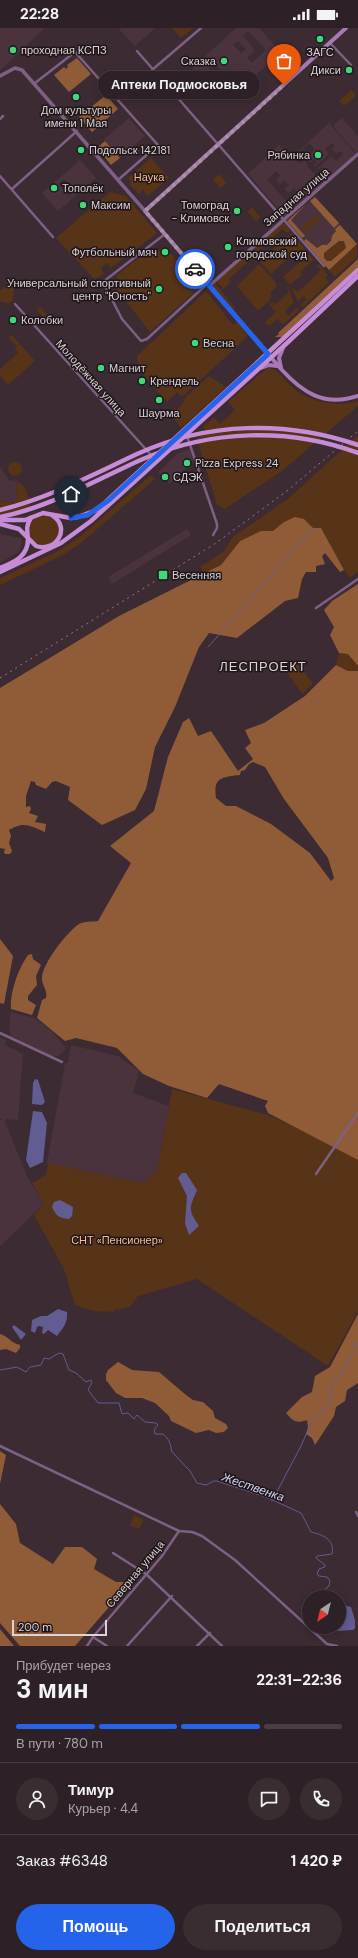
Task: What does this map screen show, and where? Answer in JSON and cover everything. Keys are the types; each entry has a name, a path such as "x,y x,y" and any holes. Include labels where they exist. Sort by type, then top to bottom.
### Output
{"main road":[{"path":"346,28 145,211 270,356 300,388 318,397 340,400 358,396"},
{"path":"0,519 20,521 32,518 39,514 78,517 97,510 186,434 253,373 358,270"},
{"path":"0,572 67,539 91,521 155,460 270,356 287,343 358,276"},
{"path":"281,368 279,358 287,343"},
{"path":"253,373 274,364 281,368"},
{"path":"0,510 47,496 138,453 172,441 209,432 248,428 272,428 313,433 358,445"},
{"path":"0,519 49,503 144,459 175,447 211,438 248,435 296,437 358,453"},
{"path":"0,524 19,529 36,546 44,548 53,546 59,539 62,530 59,521 52,515"},
{"path":"0,568 19,560 25,551 28,537 27,525 32,518"}],"street":[{"path":"152,70 201,28"},
{"path":"330,43 351,65"},
{"path":"136,51 324,266"},
{"path":"35,83 75,52 158,145 118,180"},
{"path":"0,76 17,68 22,70 77,131 145,211"},
{"path":"0,119 3,116"},
{"path":"12,189 77,131"},
{"name":"Западная улица","path":"208,285 358,154"},
{"path":"0,176 53,237"},
{"path":"164,234 103,282 122,319 141,341 147,339 208,285"},
{"name":"Молодёжная улица","path":"15,304 155,460"},
{"path":"186,434 190,440 217,524 217,528 213,535"},
{"path":"316,608 358,578"},
{"path":"0,1033 62,1062"},
{"path":"316,1174 358,1113"},
{"path":"0,1446 179,1531 192,1532 202,1536 235,1560 328,1645 337,1646"},
{"path":"356,1512 358,1516"},
{"name":"Северная улица","path":"87,1646 162,1556 179,1531"},
{"path":"113,1553 146,1574 172,1596 222,1646"},
{"path":"127,1646 172,1596"},
{"path":"197,1646 210,1633"},
{"path":"93,1637 107,1646"}],"shaded area":[{"path":"0,28 45,28 0,70"},
{"path":"118,28 155,28 135,46"},
{"name":"Сказка","path":"236,28 259,28 281,52 231,98 225,92 219,97 192,68","holes":["248,31 266,50 252,63 247,58 255,50 243,36","238,41 246,49 241,53 233,45","214,63 229,81 224,85 209,68"]},
{"path":"77,58 91,74 69,92 54,75 64,67 66,69 68,67 67,65"},
{"path":"106,95 118,109 92,132 79,117"},
{"path":"129,118 145,136 120,157 104,139"},
{"path":"342,118 358,136 358,150 356,153 333,126"},
{"path":"329,123 356,154 285,217 248,174 279,145 286,154 294,155","holes":["309,143 315,149 306,158 310,163 314,159 317,162 314,165 315,167 329,154 325,149 332,143 335,146 332,149 336,154 340,151 343,154 336,161 331,156 317,169 318,170 321,167 324,170 317,177 307,166 308,164 304,160 299,163 294,157","276,171 280,176 276,180 280,184 284,180 289,185 284,189 288,194 294,188 301,195 290,205 267,180"]},
{"path":"105,141 120,158 111,165 97,148"},
{"name":"Тополёк","path":"80,160 96,178 58,211 42,193","holes":["64,179 74,191 69,196 59,184"]},
{"path":"315,197 357,244 329,270 287,221"},
{"path":"315,197 339,223 334,228 310,201"},
{"path":"306,204 291,220 305,236 302,238 287,221"},
{"path":"340,225 357,244 329,270 304,241 306,239 317,248 322,245 327,245 331,241 332,236 336,231 335,229","holes":["339,241 344,241 346,248 331,261 327,261 324,258 324,253"]},
{"path":"358,259 358,267 283,337 275,337 279,334 278,333"},
{"path":"190,449 194,461 169,484 158,472 178,453"},
{"path":"0,467 9,480 17,481 16,503 0,501"},
{"path":"295,517 304,519 313,528 321,528 344,570 340,572 325,553 322,556 325,564 316,566 316,572 306,572 302,579 298,598 285,601 237,638 209,633 199,647 175,707 155,747 146,789 135,810 102,825 68,800 70,787 56,781 52,782 46,789 31,781 26,796 26,807 30,806 31,809 29,813 38,816 35,822 46,824 45,832 27,825 14,827 9,830 11,836 9,843 12,851 10,854 5,854 5,849 0,848 0,688 119,616 221,565 240,541 261,531 273,531 284,522"},
{"path":"187,529 191,535 112,584 108,577"},
{"path":"0,534 21,538 22,543 19,552 0,563"},
{"path":"358,584 358,666 348,654 339,653 330,635 334,627 324,610 332,601"},
{"path":"336,665 348,671 358,671 358,1160 268,1113 265,1106 268,1101 219,1084 207,1098 169,1086 143,1074 117,1048 76,1038 65,1041 37,1018 42,1000 46,998 46,992 42,983 43,971 51,956 68,934 79,924 98,921 131,863 110,846 154,811 168,757 183,722 189,718 198,736 211,731 238,771 253,759 245,748 251,743 245,730 264,723 305,696","holes":["253,762 265,767 284,799 328,858 334,878 331,881 310,853 271,824 236,806 226,806 216,798 216,786 220,779 228,776 240,775 241,771 245,770 249,764"]},
{"path":"0,939 13,956 4,1004 0,1003"},
{"path":"32,954 33,959 41,965 36,976 37,985 28,996 28,1000 36,1005 32,1015 11,1009 11,1002 13,988 18,974 28,955"},
{"path":"11,1012 34,1018 52,1031 66,1049 58,1056 51,1056 11,1037 9,1028"},
{"path":"0,1038 6,1040 5,1045 23,1054 18,1120 6,1119 5,1122 28,1178 44,1204 0,1246 0,1120 2,1119 0,1118"},
{"path":"71,1045 118,1056 139,1071 133,1093 169,1106 157,1170 144,1183 47,1163 65,1063 68,1063"},
{"path":"35,1079 38,1080 45,1102 42,1105 32,1104 33,1083"},
{"path":"33,1111 42,1112 47,1123 43,1162 30,1168 26,1160"},
{"path":"182,1173 186,1173 197,1190 192,1201 191,1212 199,1226 189,1235 185,1223 187,1196 178,1178"},
{"path":"60,1200 73,1207 72,1216 69,1219 58,1216 52,1207 54,1202"},
{"path":"58,1309 67,1312 67,1319 65,1325 57,1336 48,1330 44,1334 42,1333 43,1327 39,1326 37,1327 35,1333 31,1331 32,1320 41,1316 47,1316"},
{"path":"358,1314 358,1383 347,1390 345,1401 336,1407 334,1416 315,1445 312,1438 306,1434 308,1427 307,1420 297,1422 286,1413 302,1397 312,1392 315,1376 330,1367"},
{"path":"14,1325 26,1334 21,1340 12,1327"},
{"path":"0,1334 20,1345 20,1348 16,1353 6,1349 0,1350"},
{"path":"118,1362 132,1370 159,1372 193,1400 203,1402 213,1411 215,1418 226,1424 228,1428 224,1432 216,1433 209,1430 196,1433 171,1421 169,1416 155,1403 142,1398 125,1398 116,1393 106,1380 106,1374 108,1370"},
{"path":"0,1451 6,1455 0,1484"},
{"path":"0,1504 16,1524 20,1543 53,1564 65,1547 82,1547 97,1559 94,1569 116,1582 131,1582 75,1646 20,1646 0,1623"},
{"path":"346,1606 351,1607 355,1620 355,1628 353,1630 346,1630"},
{"path":"0,1629 14,1646 0,1646"}],"green space":[{"path":"172,28 194,28 181,38"},
{"path":"352,90 356,96 344,106 339,101"},
{"name":"Наука","path":"151,158 169,178 148,196 143,190 139,194 129,184 131,182 128,178"},
{"path":"219,174 227,183 220,188 213,179"},
{"path":"110,192 126,196 157,233 111,268 107,263 101,268 104,273 95,280 56,238"},
{"path":"252,207 260,217 256,221 247,211"},
{"path":"316,215 321,219 305,233 301,229"},
{"path":"281,224 285,224 290,230 287,233 282,229 258,251 262,256 261,257 253,249"},
{"path":"292,233 306,250 300,256 295,252 271,274 260,262"},
{"path":"343,240 346,244 346,249 331,261 326,260 324,253 339,241"},
{"path":"357,244 357,257 335,277 329,270"},
{"name":"Универсальный спортивный центр \"Юность\"","path":"164,246 200,287 150,332 117,290 123,285 116,276 148,250 159,251"},
{"path":"251,251 259,260 257,261 253,257 229,279 231,282 223,289 217,281"},
{"path":"309,254 316,262 313,260 300,272 303,274 290,285 283,277"},
{"path":"259,264 274,280 277,286 270,293 272,296 269,301 258,311 237,286"},
{"path":"319,264 328,275 325,278 329,282 303,307 300,305 306,300 304,296 298,301 292,289 293,288 298,292 321,270 317,266"},
{"path":"15,281 13,300 9,303 0,301 0,290"},
{"path":"215,283 235,308 233,309 214,287"},
{"path":"286,286 291,292 290,294 294,302 285,311 288,316 297,308 299,310 283,325 278,319 269,326 265,322 276,312 269,304 271,303 277,308 270,301 276,304 289,292"},
{"name":"Весна","path":"206,291 233,325 237,322 247,334 247,337 182,397 177,392 167,402 140,368 137,356"},
{"path":"40,307 49,317 46,320 37,310"},
{"path":"11,334 35,361 8,385 0,376 0,369 18,353 15,349 17,347 9,338"},
{"path":"267,368 271,368 277,372 298,392 314,400 340,404 358,401 358,406 282,471 225,509 217,505 197,439 206,431 203,427 214,417 220,424 235,410 228,402"},
{"path":"209,376 226,387 181,428 172,416 174,414 171,410 174,408 176,410 185,401 185,398"},
{"path":"358,435 358,572 350,578 313,528 304,519 284,522 273,531 261,531 240,541 221,565 204,574 200,567 223,552 233,537 289,498"},
{"path":"12,462 18,462 22,466 22,472 18,476 12,476 8,472 8,466"},
{"path":"151,475 155,479 81,543 63,555 0,585 0,578 60,550 82,535"},
{"path":"17,481 25,489 30,501 28,511 19,515 0,514 0,501 16,503"},
{"path":"44,515 55,519 59,530 55,541 44,545 33,541 29,530 33,519"},
{"path":"339,653 348,654 358,666 358,671 348,671 336,665"},
{"path":"298,664 313,684 302,694 287,672"},
{"name":"СНТ «Пенсионер»","path":"172,1089 268,1115 319,1137 358,1160 358,1311 328,1366 197,1279 138,1296 130,1307 114,1310 114,1312 93,1311 75,1305 64,1269 34,1215 44,1204 32,1183 46,1175 48,1163 144,1183 157,1170"},
{"path":"134,1515 144,1520 139,1529 130,1525"}],"waterway":[{"path":"237,615 313,528"},
{"path":"208,647 234,618"},
{"path":"272,1501 301,1446 311,1423 325,1410 330,1401 331,1386 342,1374 358,1342"},
{"name":"Жественка","path":"0,1370 17,1367 26,1372 30,1367 41,1365 44,1358 49,1359 59,1353 63,1354 69,1370 76,1373 86,1382 91,1380 92,1382 88,1390 98,1403 119,1403 122,1414 128,1413 134,1419 137,1415 145,1422 156,1423 158,1425 154,1430 155,1434 163,1434 167,1438 172,1452 190,1471 197,1483 206,1485 217,1481 266,1497 301,1513 311,1532 324,1536 332,1545 332,1554 317,1556 316,1558 325,1565 325,1567 319,1569 317,1574 319,1576 327,1577 330,1581 329,1586 325,1590"}],"railway":[{"path":"0,678 216,543 287,491 358,431"}],"way so far":[{"path":"195,269 145,211 284,85"}],"place":[{"name":"ЗАГС","path":"320,39"},
{"name":"проходная КСПЗ","path":"13,50"},
{"name":"Сказка","path":"224,61"},
{"name":"Дикси","path":"349,70"},
{"name":"Аптеки Подмосковья","path":"284,85"},
{"name":"Дом культуры имени 1 Мая","path":"76,97"},
{"name":"Подольск 142181","path":"81,150"},
{"name":"Рябинка","path":"318,155"},
{"name":"Тополёк","path":"54,188"},
{"name":"Максим","path":"83,205"},
{"name":"Томоград - Климовск","path":"237,211"},
{"name":"Климовский городской суд","path":"228,247"},
{"name":"Футбольный мяч","path":"165,252"},
{"name":"Универсальный спортивный центр \"Юность\"","path":"159,289"},
{"name":"Колобки","path":"13,320"},
{"name":"Весна","path":"195,343"},
{"name":"Магнит","path":"101,368"},
{"name":"Крендель","path":"142,381"},
{"name":"Шаурма","path":"159,400"},
{"name":"Pizza Express 24","path":"187,463"},
{"name":"СДЭК","path":"165,477"},
{"name":"Весенняя","path":"163,575"}],"district":[{"name":"ЛЕСПРОЕКТ","path":"263,666"}],"route":[{"path":"71,518 88,515 97,510 268,354 195,269"}]}
